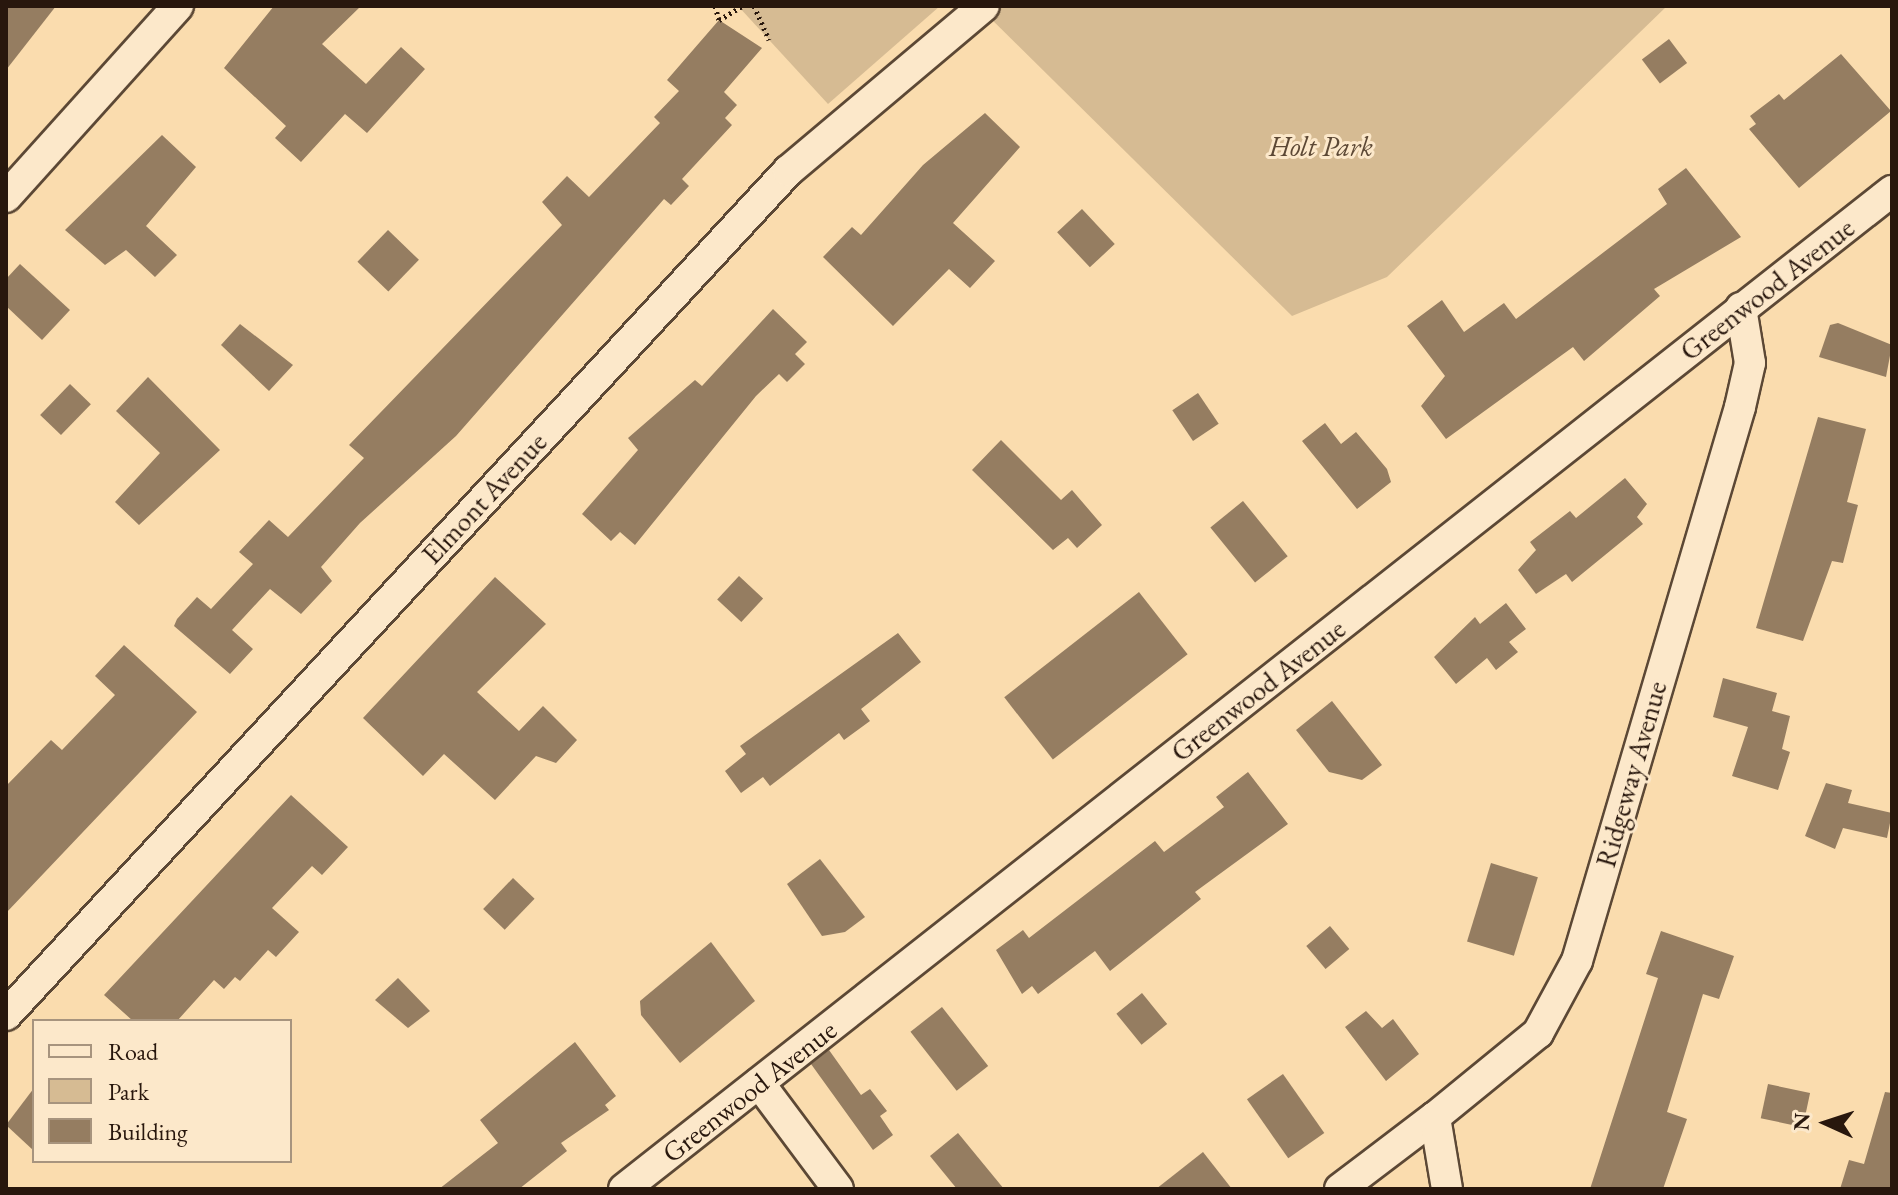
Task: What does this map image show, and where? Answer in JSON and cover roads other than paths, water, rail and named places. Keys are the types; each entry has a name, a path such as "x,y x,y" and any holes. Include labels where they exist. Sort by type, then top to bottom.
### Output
{"street":[{"path":"6,197 178,6"},
{"name":"Elmont Avenue","path":"6,1015 788,171 984,6"},
{"name":"Greenwood Avenue","path":"624,1189 1892,191"},
{"name":"Ridgeway Avenue","path":"1340,1189 1518,1054 1568,988 1740,407 1750,363 1741,308"},
{"path":"759,1083 838,1189"},
{"path":"1435,1117 1447,1189"}],"park label":[{"name":"Holt Park","path":"1321,146"}]}
